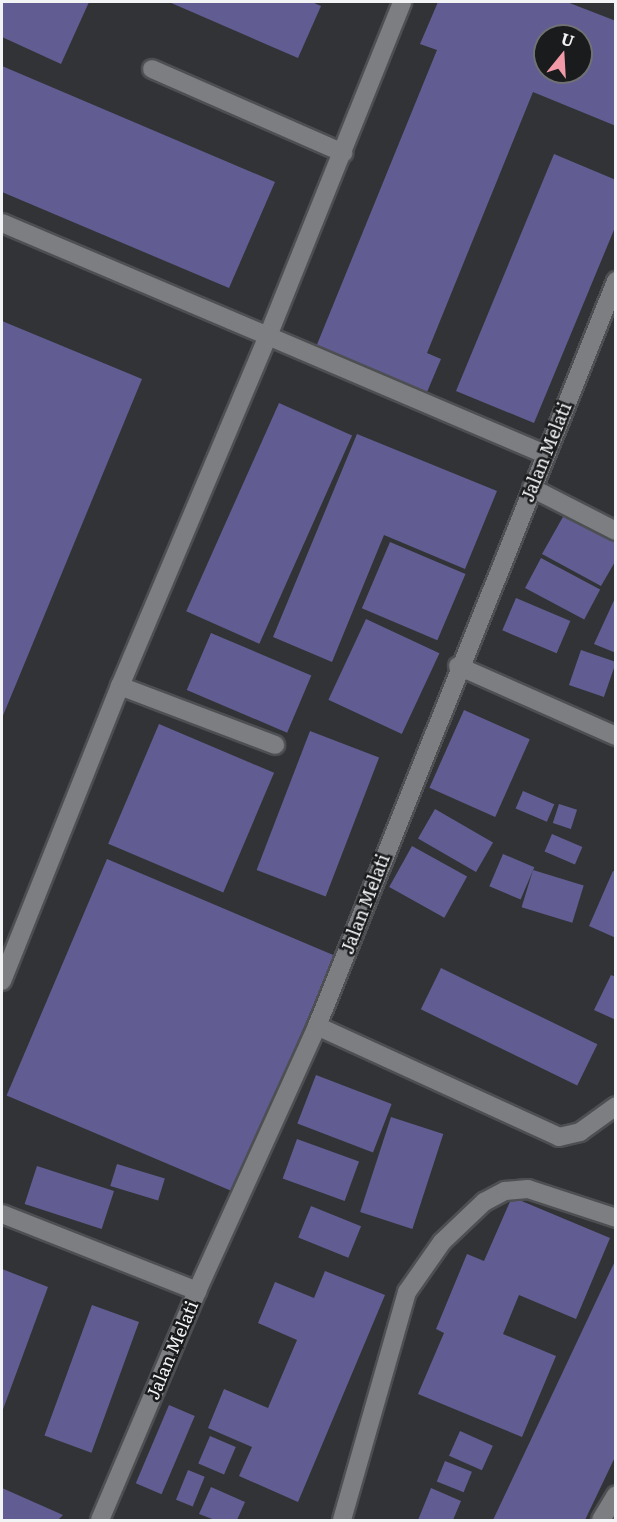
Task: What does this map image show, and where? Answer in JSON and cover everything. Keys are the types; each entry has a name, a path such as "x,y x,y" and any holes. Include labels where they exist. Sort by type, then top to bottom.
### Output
{"street":[{"path":"2,981 120,686 343,153 402,2"},
{"path":"152,69 343,153"},
{"path":"2,223 545,454"},
{"name":"Jalan Melati","path":"100,1521 197,1291 317,1026 458,666 615,281"},
{"path":"532,488 615,531"},
{"path":"458,666 615,736"},
{"path":"120,686 275,745"},
{"path":"317,1026 559,1137 580,1132 615,1106"},
{"path":"342,1521 407,1292 442,1242 484,1202 504,1191 528,1189 615,1218"},
{"path":"2,1214 197,1291"},
{"path":"601,1521 615,1495"}],"building":[{"path":"2,2 89,2 61,64 2,37"},
{"path":"169,2 312,2 321,6 298,58"},
{"path":"438,2 567,2 616,21 616,126 533,92 427,353 441,359 427,392 316,347 437,50 420,44"},
{"path":"2,66 275,182 229,288 2,192"},
{"path":"554,154 616,180 616,225 534,423 456,391"},
{"path":"2,321 142,379 2,718"},
{"path":"279,403 352,436 259,644 186,611"},
{"path":"357,434 497,491 465,569 384,535 332,662 273,637"},
{"path":"568,508 616,534 616,560 601,586 542,554"},
{"path":"390,542 465,574 437,640 362,608"},
{"path":"541,558 600,589 584,619 525,588"},
{"path":"616,596 616,653 594,644"},
{"path":"516,598 570,621 557,653 502,630"},
{"path":"366,619 439,653 402,734 328,700"},
{"path":"211,633 311,676 287,733 187,690"},
{"path":"581,650 616,662 604,697 569,685"},
{"path":"464,710 530,739 495,817 429,788"},
{"path":"159,724 274,773 223,893 108,844"},
{"path":"310,731 379,758 326,897 257,870"},
{"path":"523,791 554,804 547,822 516,808"},
{"path":"559,804 577,810 571,829 553,823"},
{"path":"435,809 493,842 476,872 418,838"},
{"path":"552,834 582,847 575,864 545,851"},
{"path":"412,846 467,877 444,918 389,887"},
{"path":"503,854 534,867 521,900 489,886"},
{"path":"107,859 334,956 234,1192 7,1096"},
{"path":"533,870 584,885 572,923 522,907"},
{"path":"613,871 616,872 616,938 589,926"},
{"path":"441,968 597,1044 577,1086 421,1009"},
{"path":"611,975 616,977 616,1020 594,1010"},
{"path":"316,1075 392,1104 373,1153 297,1124"},
{"path":"391,1117 443,1134 412,1229 360,1212"},
{"path":"297,1139 359,1162 345,1201 283,1178"},
{"path":"117,1164 165,1179 158,1201 110,1186"},
{"path":"37,1166 114,1191 102,1229 25,1204"},
{"path":"512,1197 610,1238 576,1319 519,1295 503,1334 556,1356 522,1437 418,1394 444,1333 436,1329 467,1254 484,1261"},
{"path":"311,1206 361,1226 348,1258 298,1238"},
{"path":"616,1259 616,1455 585,1520 493,1520"},
{"path":"2,1269 48,1287 2,1412"},
{"path":"325,1271 385,1295 298,1502 239,1476 252,1447 208,1428 224,1389 268,1408 297,1340 258,1323 275,1282 314,1298"},
{"path":"92,1305 139,1322 91,1453 44,1436"},
{"path":"169,1405 195,1416 162,1494 136,1483"},
{"path":"460,1431 493,1446 482,1470 449,1456"},
{"path":"210,1436 236,1447 224,1475 198,1464"},
{"path":"445,1461 472,1472 464,1492 437,1481"},
{"path":"188,1470 205,1477 193,1506 176,1500"},
{"path":"211,1487 245,1502 237,1520 215,1520 199,1514"},
{"path":"2,1488 63,1515 58,1520 2,1520"},
{"path":"431,1488 461,1501 453,1520 418,1520"}]}
